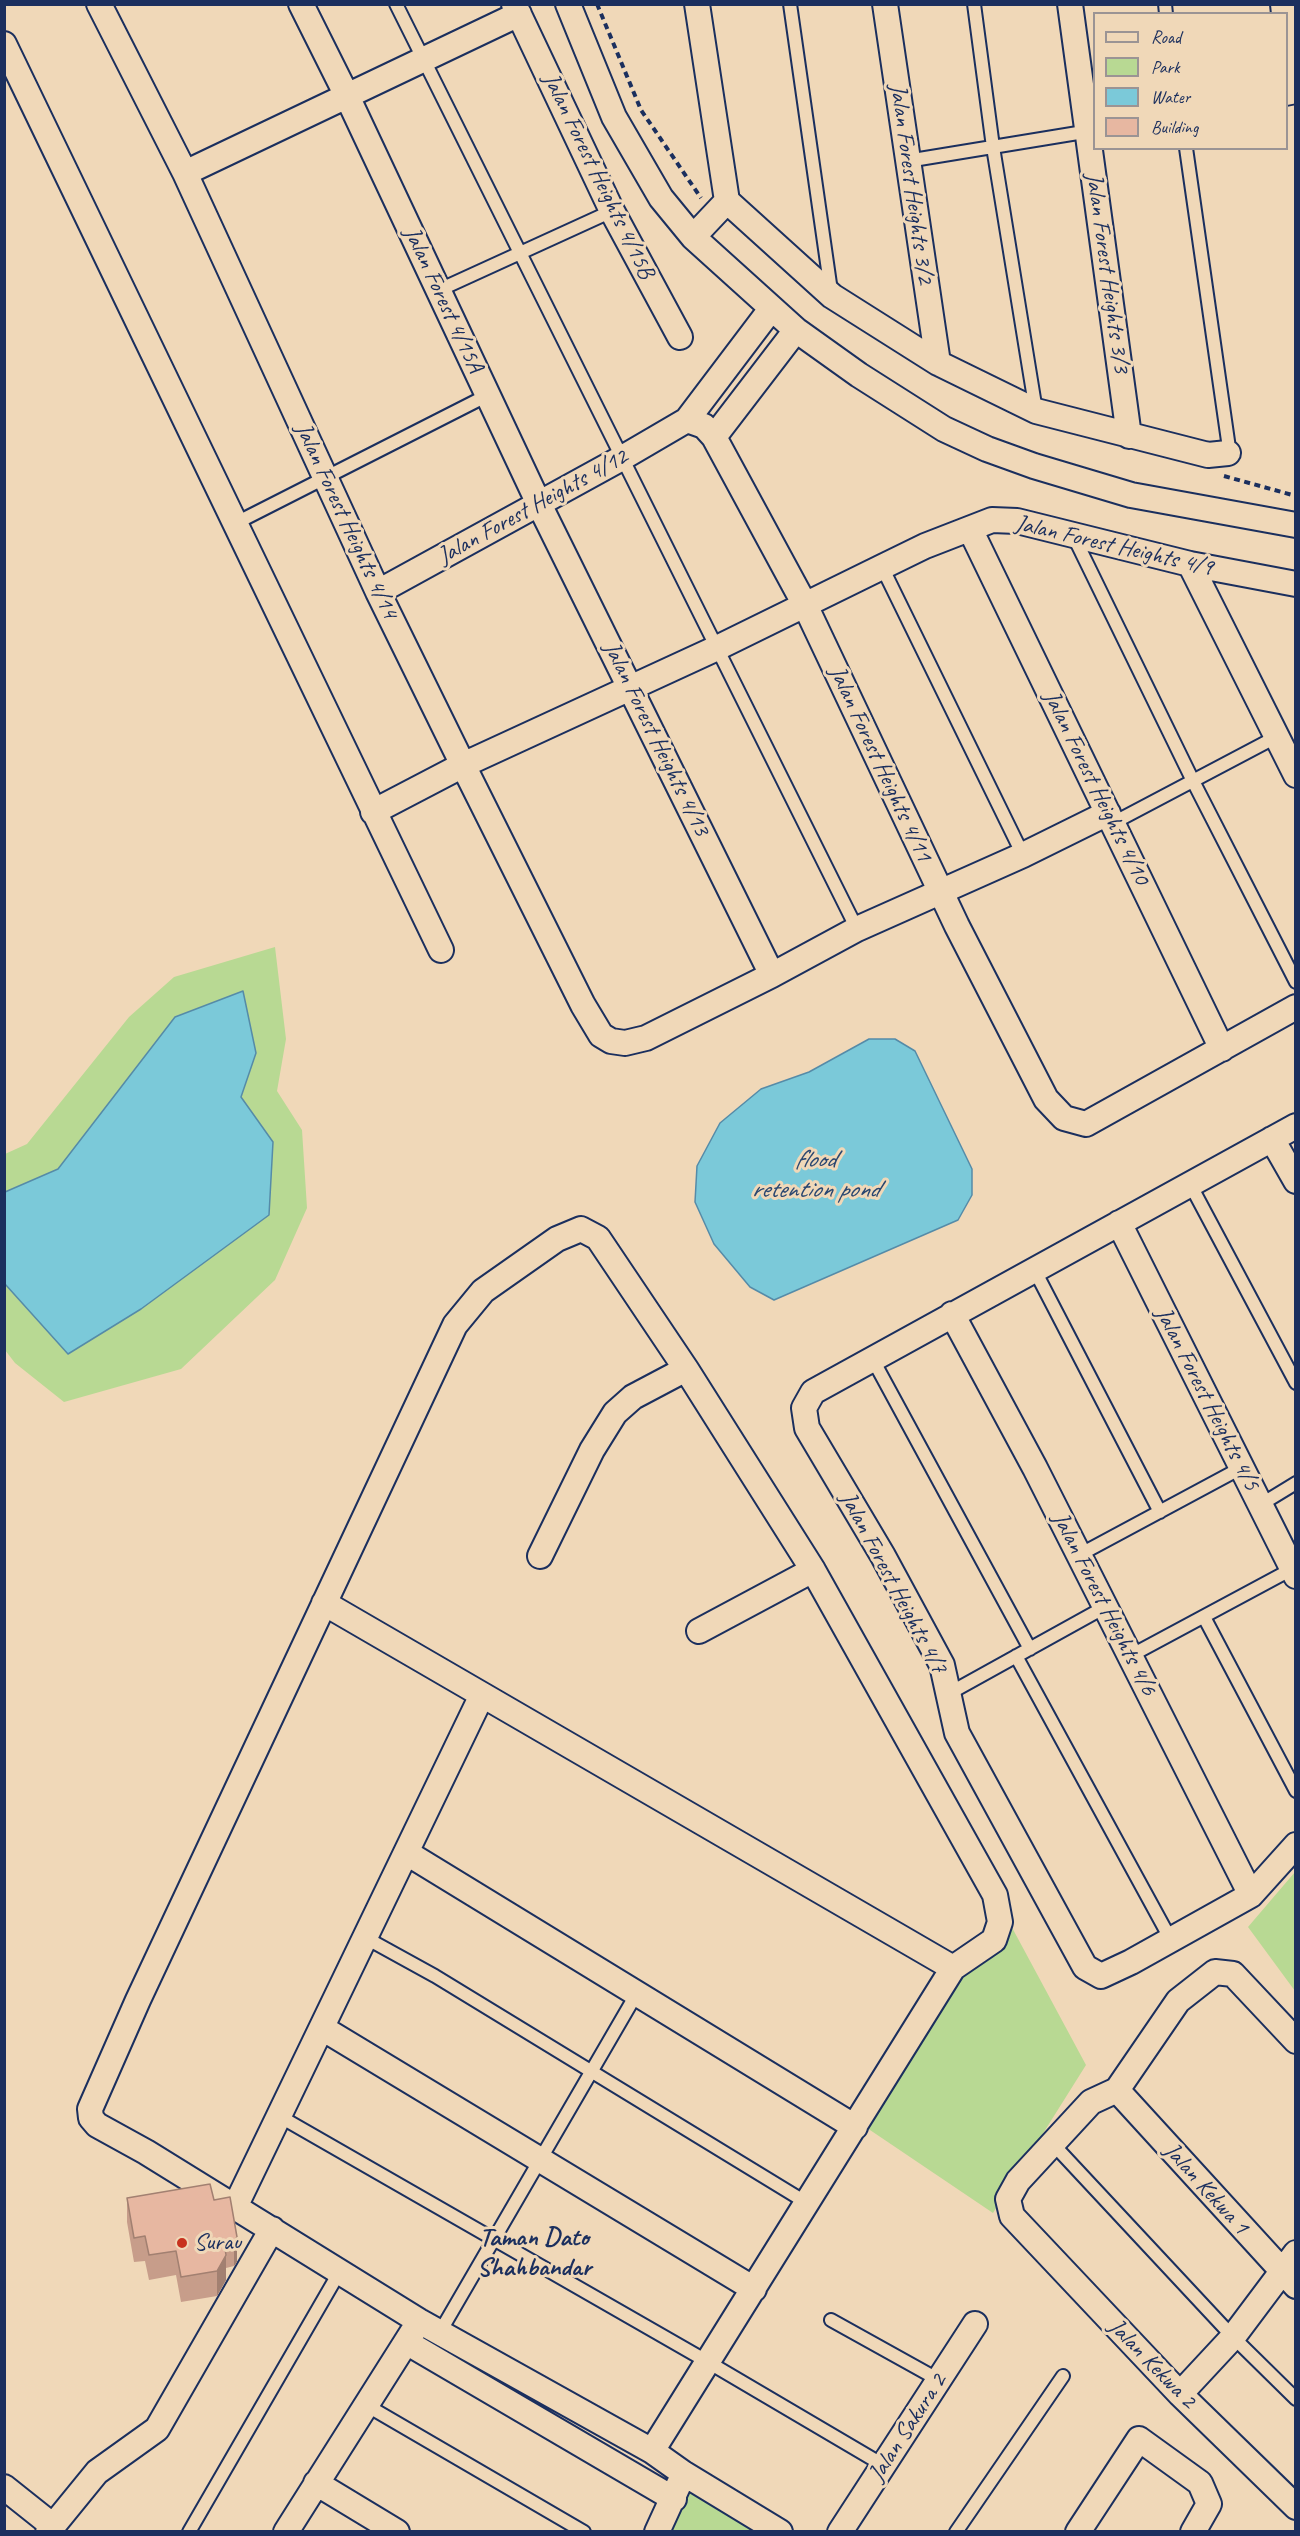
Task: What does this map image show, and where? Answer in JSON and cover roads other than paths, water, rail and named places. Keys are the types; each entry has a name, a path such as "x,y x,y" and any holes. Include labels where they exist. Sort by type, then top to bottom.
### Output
{"street":[{"name":"Jalan Forest Heights 4/14","path":"99,4 185,173 378,592 462,765 583,1005 601,1035 611,1041 625,1044 646,1038 772,975"},
{"name":"Jalan Forest 4/15A","path":"301,4 347,96 539,504"},
{"path":"568,4 593,69 637,160 661,198 693,237 796,330 859,375 944,429 987,449 1034,466 1131,495 1296,525"},
{"path":"697,4 727,201 832,296 938,363 1036,411 1208,454 1228,453"},
{"name":"Jalan Forest Heights 3/2","path":"885,4 938,363"},
{"name":"Jalan Forest Heights 3/3","path":"1070,4 1093,147"},
{"path":"185,173 423,59 516,9"},
{"name":"Jalan Forest Heights 4/15B","path":"516,9 612,211 680,337"},
{"path":"1288,35 1296,85"},
{"path":"4,44 441,950"},
{"name":"Jalan Forest Heights 3/3","path":"1093,150 1129,435"},
{"path":"693,237 727,201"},
{"path":"687,420 771,309"},
{"path":"714,437 796,330"},
{"name":"Jalan Forest Heights 4/12","path":"378,592 687,420"},
{"name":"Jalan Forest Heights 4/11","path":"687,420 704,426 714,437 805,605 941,892 1046,1099 1064,1118 1086,1124 1222,1049"},
{"name":"Jalan Forest Heights 4/13","path":"539,504 772,975"},
{"name":"Jalan Forest Heights 4/9","path":"373,812 462,765 717,648 882,567 992,520 1017,521 1190,564 1296,584"},
{"name":"Jalan Forest Heights 4/10","path":"970,529 1222,1049"},
{"path":"1190,564 1296,775"},
{"path":"772,975 857,929 1110,818"},
{"path":"1222,1049 1296,1007"},
{"path":"872,1358 1296,1126"},
{"path":"1272,1139 1296,1181"},
{"name":"Jalan Forest Heights 4/5","path":"1119,1223 1294,1573"},
{"path":"652,2451 953,1968 994,1940 1000,1922 995,1895 813,1570 686,1369 598,1238 580,1229 557,1239 483,1291 455,1325 138,2000 90,2109 91,2118 97,2125 146,2152 430,2326 652,2451 683,2473 780,2532"},
{"name":"Jalan Forest Heights 4/6","path":"952,1314 1079,1555 1251,1895"},
{"name":"Jalan Forest Heights 4/7","path":"872,1358 813,1392 804,1408 807,1428 883,1556 942,1665 957,1733 1085,1967 1101,1976 1171,1940"},
{"path":"540,1556 592,1450 615,1413 633,1396 686,1369"},
{"path":"699,1630 813,1570"},
{"path":"324,1603 953,1968"},
{"path":"235,2207 482,1695"},
{"path":"1171,1940 1251,1895 1296,1845"},
{"path":"407,1853 855,2127"},
{"path":"1053,2144 1091,2102 1117,2090 1178,2001 1215,1972 1233,1974 1296,2041"},
{"path":"322,2028 754,2289"},
{"name":"Jalan Kekwa 1","path":"1117,2090 1288,2279"},
{"name":"Jalan Kekwa 2","path":"1053,2144 1018,2181 1008,2199 1012,2216 1179,2394 1296,2507"},
{"path":"4,2487 50,2529 97,2472 157,2429 272,2229"},
{"path":"1179,2394 1288,2279 1296,2253"},
{"name":"Jalan Sakura 2","path":"840,2532 975,2324"},
{"path":"286,2532 406,2342 430,2326"},
{"path":"406,2342 674,2499"},
{"path":"1078,2532 1139,2439 1200,2483 1209,2504 1193,2532"},
{"path":"657,2532 674,2499 683,2473"},
{"path":"316,2483 397,2532"}],"lane":[{"path":"396,4 857,929"},
{"path":"790,4 832,296"},
{"path":"974,4 993,147 1036,411"},
{"path":"907,161 1091,131"},
{"path":"1186,150 1228,453"},
{"path":"439,290 612,211"},
{"path":"234,524 488,395"},
{"path":"1073,534 1193,781 1296,982"},
{"path":"882,567 1023,855"},
{"path":"1110,818 1193,781 1276,737"},
{"path":"1190,1184 1296,1383"},
{"path":"1034,1269 1160,1512"},
{"path":"872,1358 1030,1649"},
{"path":"1079,1555 1241,1468"},
{"path":"1260,1505 1296,1483"},
{"path":"1130,1656 1294,1573"},
{"path":"948,1694 1105,1607"},
{"path":"1204,1617 1296,1791"},
{"path":"1016,1656 1171,1940"},
{"path":"366,1938 435,1976 807,2203"},
{"path":"430,2326 494,2239 637,1993"},
{"path":"279,2116 883,2465"},
{"path":"1053,2144 1233,2337 1296,2399"},
{"path":"189,2532 340,2271"},
{"path":"831,2320 939,2380"},
{"path":"956,2532 1064,2376"},
{"path":"366,2405 584,2532"}],"water":[{"path":"243,991 256,1053 241,1097 273,1142 269,1215 141,1309 68,1354 5,1284 5,1192 58,1169 175,1017"},
{"name":"flood retention pond","path":"869,1039 895,1039 915,1051 972,1169 972,1195 958,1220 774,1300 750,1287 714,1244 695,1202 697,1166 720,1123 761,1089 809,1072"}],"place":[{"name":"Surau","path":"182,2243"}],"district":[{"name":"Taman Dato Shahbandar","path":"534,2253"}]}
